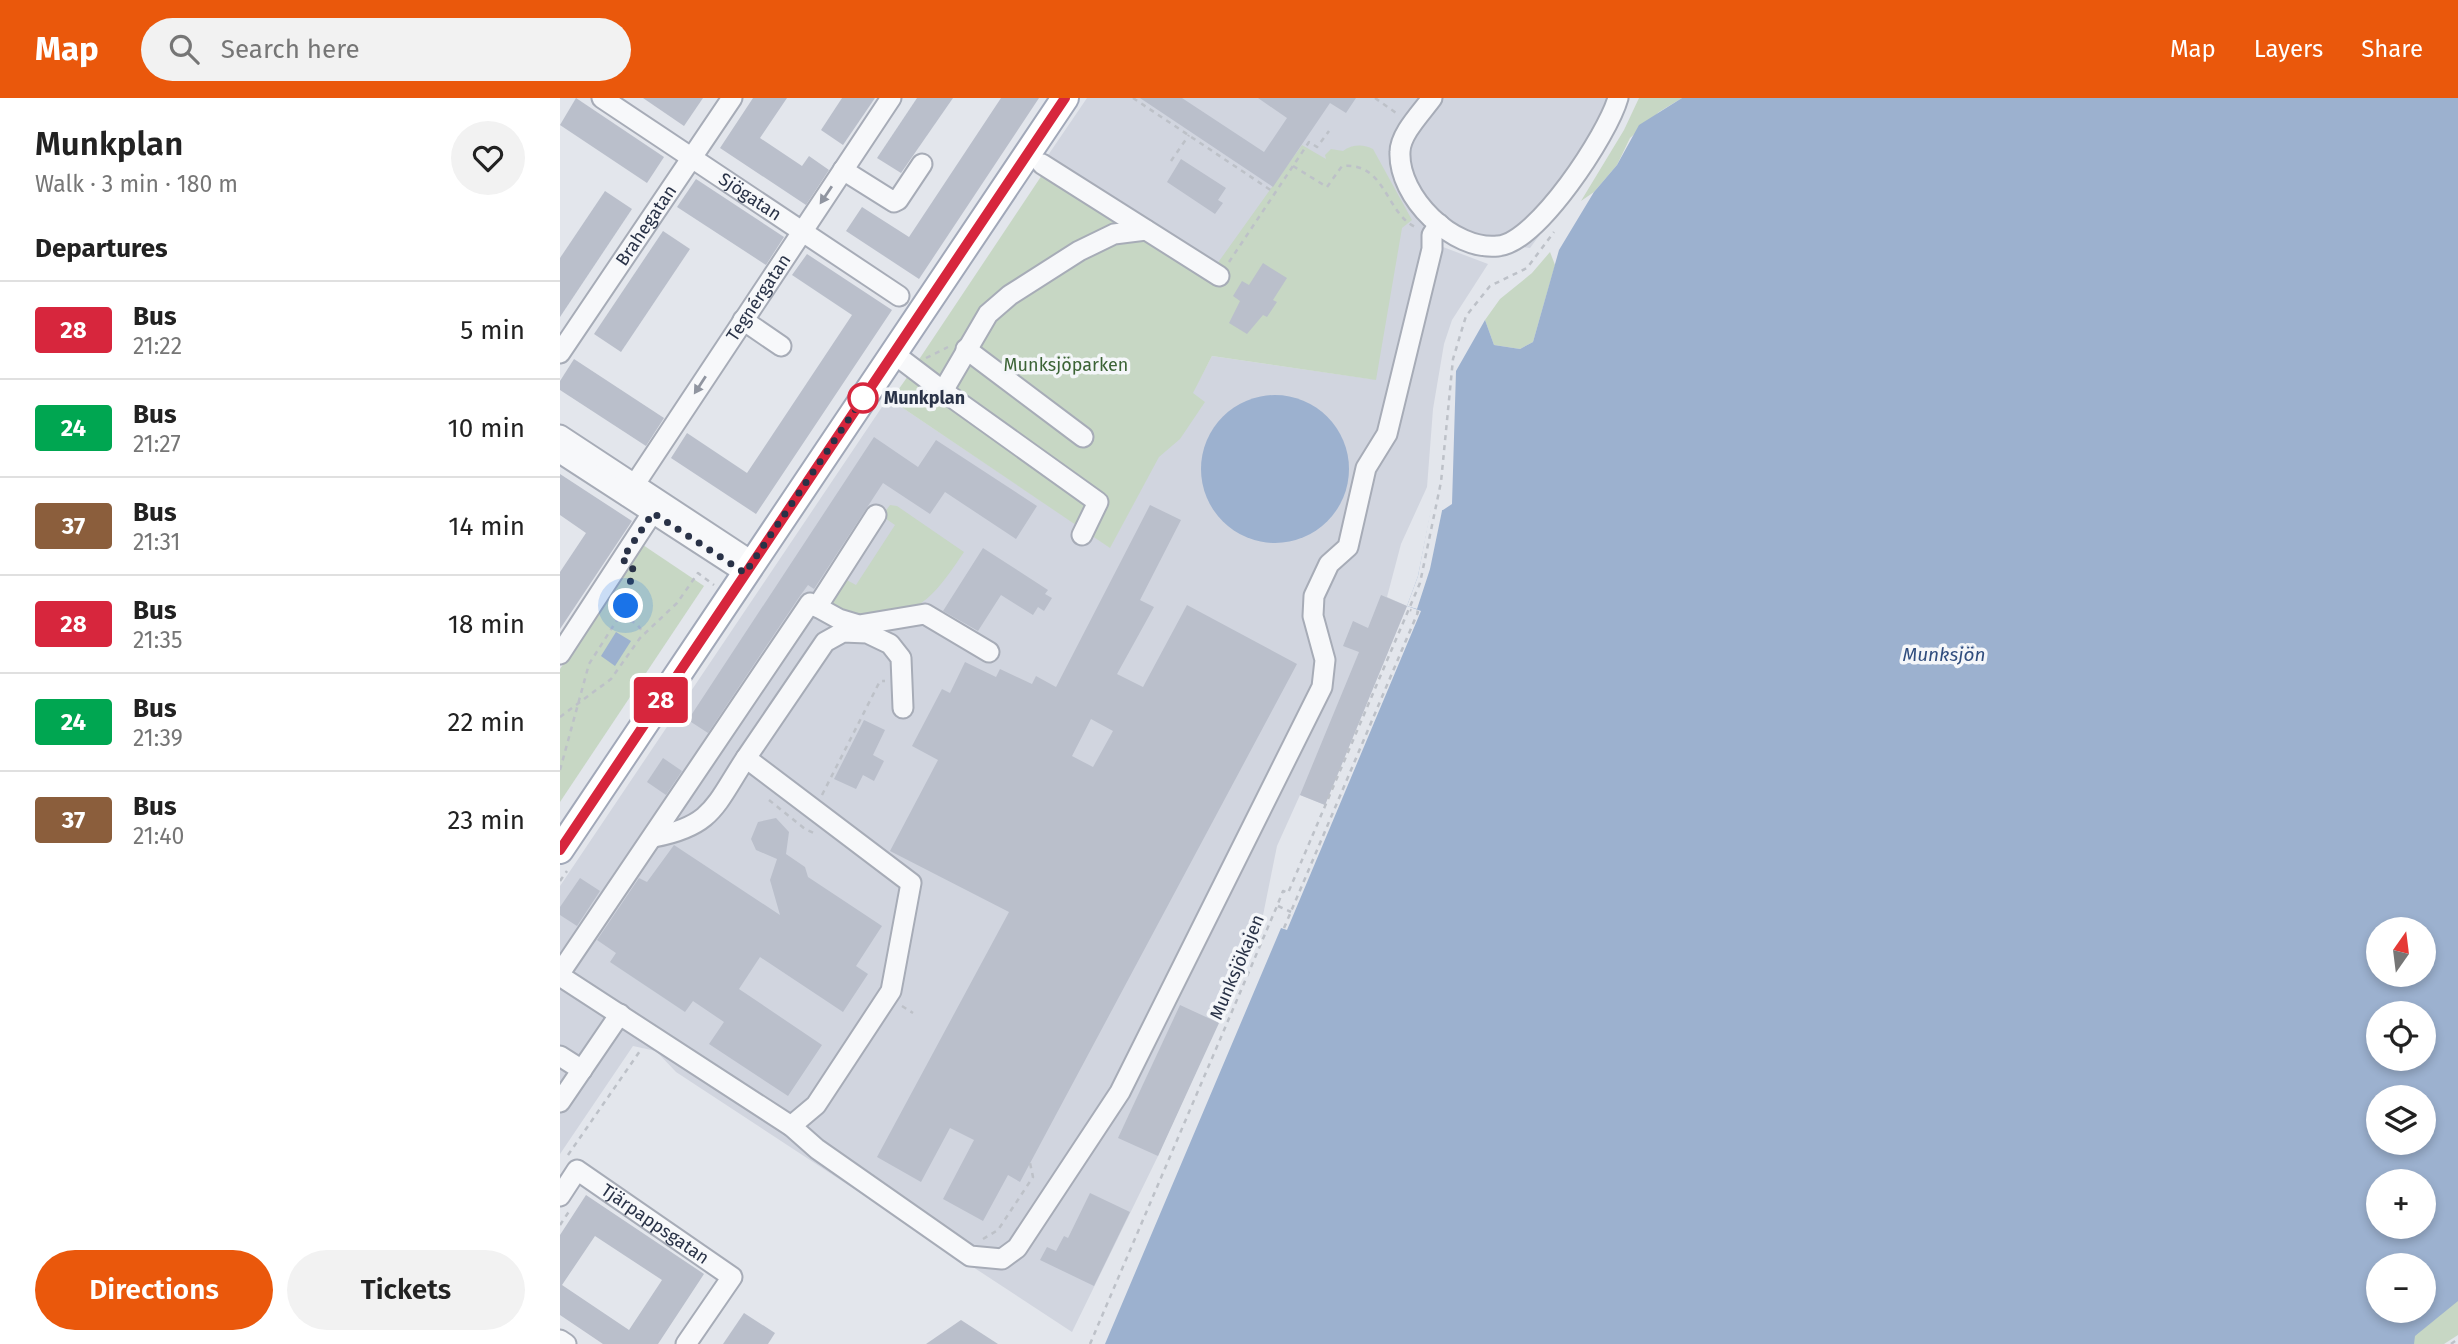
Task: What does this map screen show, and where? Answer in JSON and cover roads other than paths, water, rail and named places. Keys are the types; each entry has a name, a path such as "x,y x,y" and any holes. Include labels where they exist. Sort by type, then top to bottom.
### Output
{"main road":[{"path":"560,850 749,568 900,359 1065,98"}],"street":[{"name":"Sjögatan","path":"602,98 899,296"},
{"name":"Brahegatan","path":"560,353 732,98"},
{"name":"Tegnérgatan","path":"631,490 891,98"},
{"path":"1432,98 1404,139 1400,151 1403,172 1417,204 1436,228 1472,243 1498,246 1520,238 1541,220 1611,120 1618,98"},
{"path":"843,170 894,202 922,164"},
{"path":"1042,164 1219,276"},
{"path":"989,652 925,614 859,625 839,620 810,603 561,977 791,1126 817,1149 970,1256 1002,1259 1017,1248 1030,1230 1120,1092 1322,687 1325,660 1313,616 1314,596 1329,564 1348,548 1366,468 1387,434 1436,228"},
{"path":"943,391 988,314 1010,295 1057,263 1114,234 1146,230"},
{"path":"743,320 781,346"},
{"path":"969,344 1083,437"},
{"path":"900,359 1098,502 1082,535"},
{"path":"560,435 631,490 749,568"},
{"path":"560,453 631,490"},
{"path":"560,654 657,507"},
{"path":"817,607 876,515"},
{"path":"654,837 688,830 707,817 825,642 843,632 867,633 890,645 901,658 903,708"},
{"path":"746,758 911,883 891,990 816,1105 791,1126"},
{"path":"560,1102 620,1014"},
{"path":"560,1056 582,1070"},
{"name":"Tjärpappsgatan","path":"560,1196 577,1171 732,1277 686,1344"},
{"path":"560,1340 566,1344"}],"water":[{"name":"Munksjön","path":"1682,98 2458,98 2458,1301 2436,1319 2436,1253 2366,1253 2366,1323 2431,1323 2415,1336 2414,1344 1105,1344 1281,928 1287,930 1421,611 1407,606 1418,576 1431,510 1443,510 1452,504 1456,371 1485,320 1494,345 1520,349 1533,342 1559,250 1594,192 1617,165 1639,125"},
{"path":"1275,395 1303,401 1316,407 1327,417 1337,428 1343,441 1349,469 1343,497 1337,510 1327,521 1316,531 1303,537 1275,543 1247,537 1234,531 1223,521 1213,510 1207,497 1201,469 1207,441 1213,428 1223,417 1234,407 1247,401"},
{"path":"616,632 631,641 615,666 601,656"}],"place":[{"name":"Munkplan","path":"863,398"}],"park label":[{"name":"Munksjöparken","path":"1066,365"}]}
